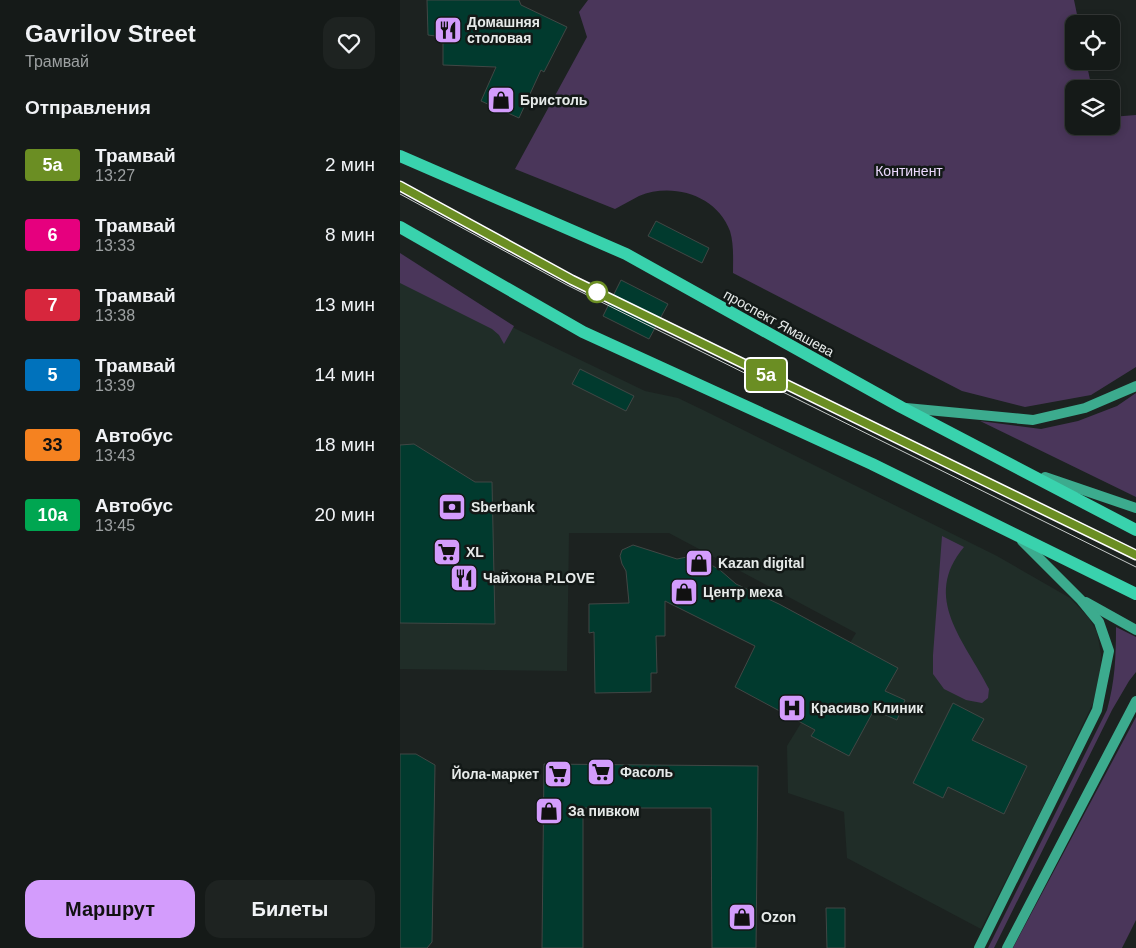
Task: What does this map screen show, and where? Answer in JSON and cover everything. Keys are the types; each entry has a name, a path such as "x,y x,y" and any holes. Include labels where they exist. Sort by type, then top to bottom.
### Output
{"main road":[{"name":"проспект Ямашева","path":"400,156 626,254 901,407 1136,530"},
{"path":"400,227 583,332 872,464 1136,594"},
{"path":"901,407 1033,420 1085,408 1136,386"},
{"path":"1013,467 1136,508"},
{"path":"979,948 1097,710 1109,651 1098,622 1081,600 1018,536"},
{"path":"1081,600 1136,630"},
{"path":"1007,948 1136,701"}],"shaded area":[{"path":"400,255 516,329 645,391 678,398 997,556 1070,598 1089,618 1097,632 1101,654 1100,678 1093,703 981,929 847,858 844,812 788,793 787,746 856,633 669,533 569,533 567,671 400,669"}],"green space":[{"name":"Континент","path":"588,0 1074,0 1077,15 1065,15 1065,70 1088,70 1090,80 1065,80 1065,135 1120,135 1120,116 1136,115 1136,367 1091,395 1025,407 962,391 733,273 733,247 730,231 724,219 715,208 704,200 679,191 665,190 639,196 615,209 515,169 587,37 579,12"},
{"path":"400,253 514,326 504,344 499,335 492,329 400,283"},
{"path":"1136,393 1136,497 980,421 1041,429 1078,421 1117,406"},
{"path":"942,536 964,547 952,566 946,584 947,602 951,619 959,636 989,689 988,698 982,703 966,700 944,689 933,674"},
{"path":"1116,627 1136,637 1136,672 1112,710 994,948 988,948 1107,710 1112,689"},
{"path":"1136,717 1136,920 1122,948 1013,948"}],"building":[{"path":"427,0 519,0 521,5 567,27 544,72 541,70 519,118 481,101 496,67 443,65 443,37 428,35"},
{"path":"656,221 709,248 702,263 648,236"},
{"path":"621,280 668,304 649,339 603,316"},
{"path":"580,369 634,396 626,411 572,384"},
{"name":"XL","path":"414,444 475,482 492,482 495,624 400,623 400,445"},
{"path":"633,545 677,559 687,557 706,562 720,570 736,584 779,604 898,668 885,691 905,700 897,720 874,710 849,756 811,736 815,730 735,687 755,646 665,601 665,636 656,636 657,673 651,673 651,692 595,693 594,632 589,633 589,604 629,603 626,571 620,556 622,550"},
{"path":"953,703 984,719 972,740 1027,766 1004,814 948,787 943,798 913,783"},
{"path":"400,754 416,754 435,765 432,942 427,948 400,948"},
{"path":"544,764 758,766 756,948 712,948 711,808 583,808 583,948 542,948"},
{"path":"826,908 845,908 845,948 827,948"}],"tram line":[{"name":"5а","path":"400,186 572,280 1136,555"},
{"path":"400,194 567,285 1136,567"},
{"path":"635,311 1136,555"}],"place":[{"name":"Домашняя столовая","path":"448,30"},
{"name":"Бристоль","path":"501,100"},
{"name":"Sberbank","path":"452,507"},
{"name":"XL","path":"447,552"},
{"name":"Kazan digital","path":"699,563"},
{"name":"Чайхона P.LOVE","path":"464,578"},
{"name":"Центр меха","path":"684,592"},
{"name":"Красиво Клиник","path":"792,708"},
{"name":"Фасоль","path":"601,772"},
{"name":"Йола-маркет","path":"558,774"},
{"name":"За пивком","path":"549,811"},
{"name":"Ozon","path":"742,917"}]}
